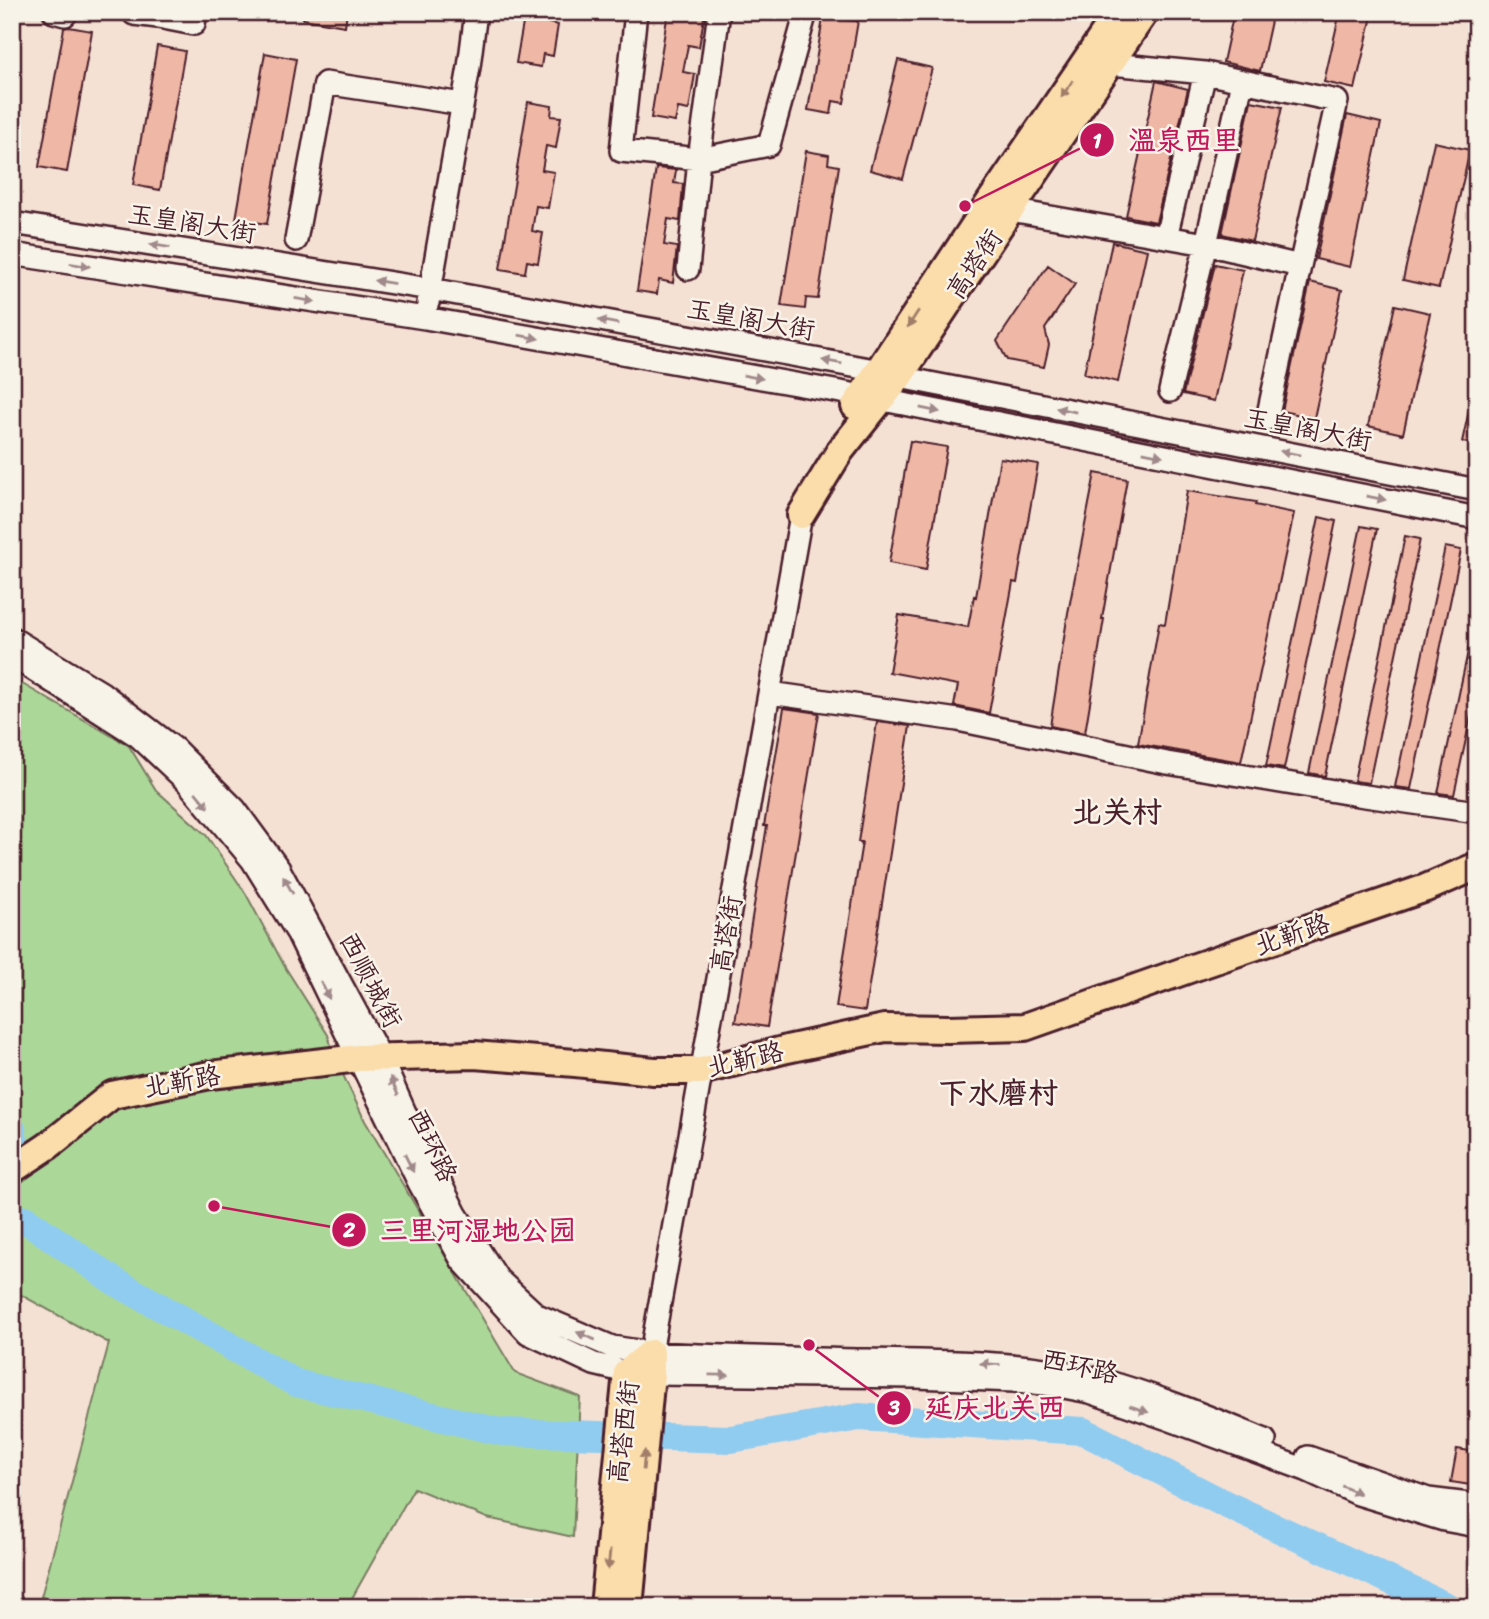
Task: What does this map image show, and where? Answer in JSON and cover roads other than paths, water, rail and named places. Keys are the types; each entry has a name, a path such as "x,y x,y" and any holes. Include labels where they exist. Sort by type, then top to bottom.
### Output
{"main road":[{"name":"高塔街","path":"1102,57 1119,12"},
{"name":"高塔街","path":"801,515 828,443 872,398 1102,57 1145,12"},
{"name":"北靳路","path":"12,1170 48,1146 112,1095 210,1075 370,1058 474,1055 654,1071 701,1071 885,1028 1025,1027 1426,888 1477,866"},
{"name":"高塔西街","path":"629,1607 626,1514 643,1366"},
{"name":"高塔西街","path":"604,1607 626,1514"}],"street":[{"path":"54,12 65,15 67,12"},
{"path":"134,12 194,24 196,12"},
{"path":"425,318 463,104 476,12"},
{"path":"636,12 621,151 699,159 769,145 806,12"},
{"path":"688,269 699,159 719,12"},
{"path":"1102,57 1205,73 1336,101 1267,419"},
{"path":"1166,237 1205,73"},
{"path":"1170,391 1242,82"},
{"path":"296,240 325,83 463,104"},
{"path":"1001,204 1300,265"},
{"name":"玉皇阁大街","path":"12,223 430,289 889,374 1477,490"},
{"name":"玉皇阁大街","path":"12,254 425,318 872,398 1477,517"},
{"name":"高塔街","path":"643,1366 701,1071 801,515"},
{"name":"西顺城街","path":"12,638 102,693 174,748 235,808 279,869 370,1058"},
{"name":"西顺城街","path":"12,656 139,737 187,782 252,860 407,1117 456,1214 498,1279 537,1315 612,1347 643,1366"},
{"path":"770,693 958,720 1167,763 1477,812"},
{"name":"西环路","path":"370,1058 419,1183 462,1261 528,1333 594,1364 1014,1381 1090,1392 1306,1470 1358,1494 1444,1520 1477,1526"},
{"name":"西环路","path":"643,1366 840,1360 1016,1365 1068,1373 1100,1380 1178,1405 1283,1448 1428,1499 1477,1505"}],"waterway":[{"path":"12,1129 16,1151"},
{"path":"25,1219 114,1281 296,1383 501,1432 731,1439 859,1417 1083,1431 1225,1504 1448,1607"}],"place":[{"name":"温泉西里","path":"965,206"},
{"name":"三里河湿地公园","path":"214,1206"},
{"name":"延庆北关西","path":"809,1345"}],"district":[{"name":"北关村","path":"1117,812"},
{"name":"下水磨村","path":"998,1093"}]}
